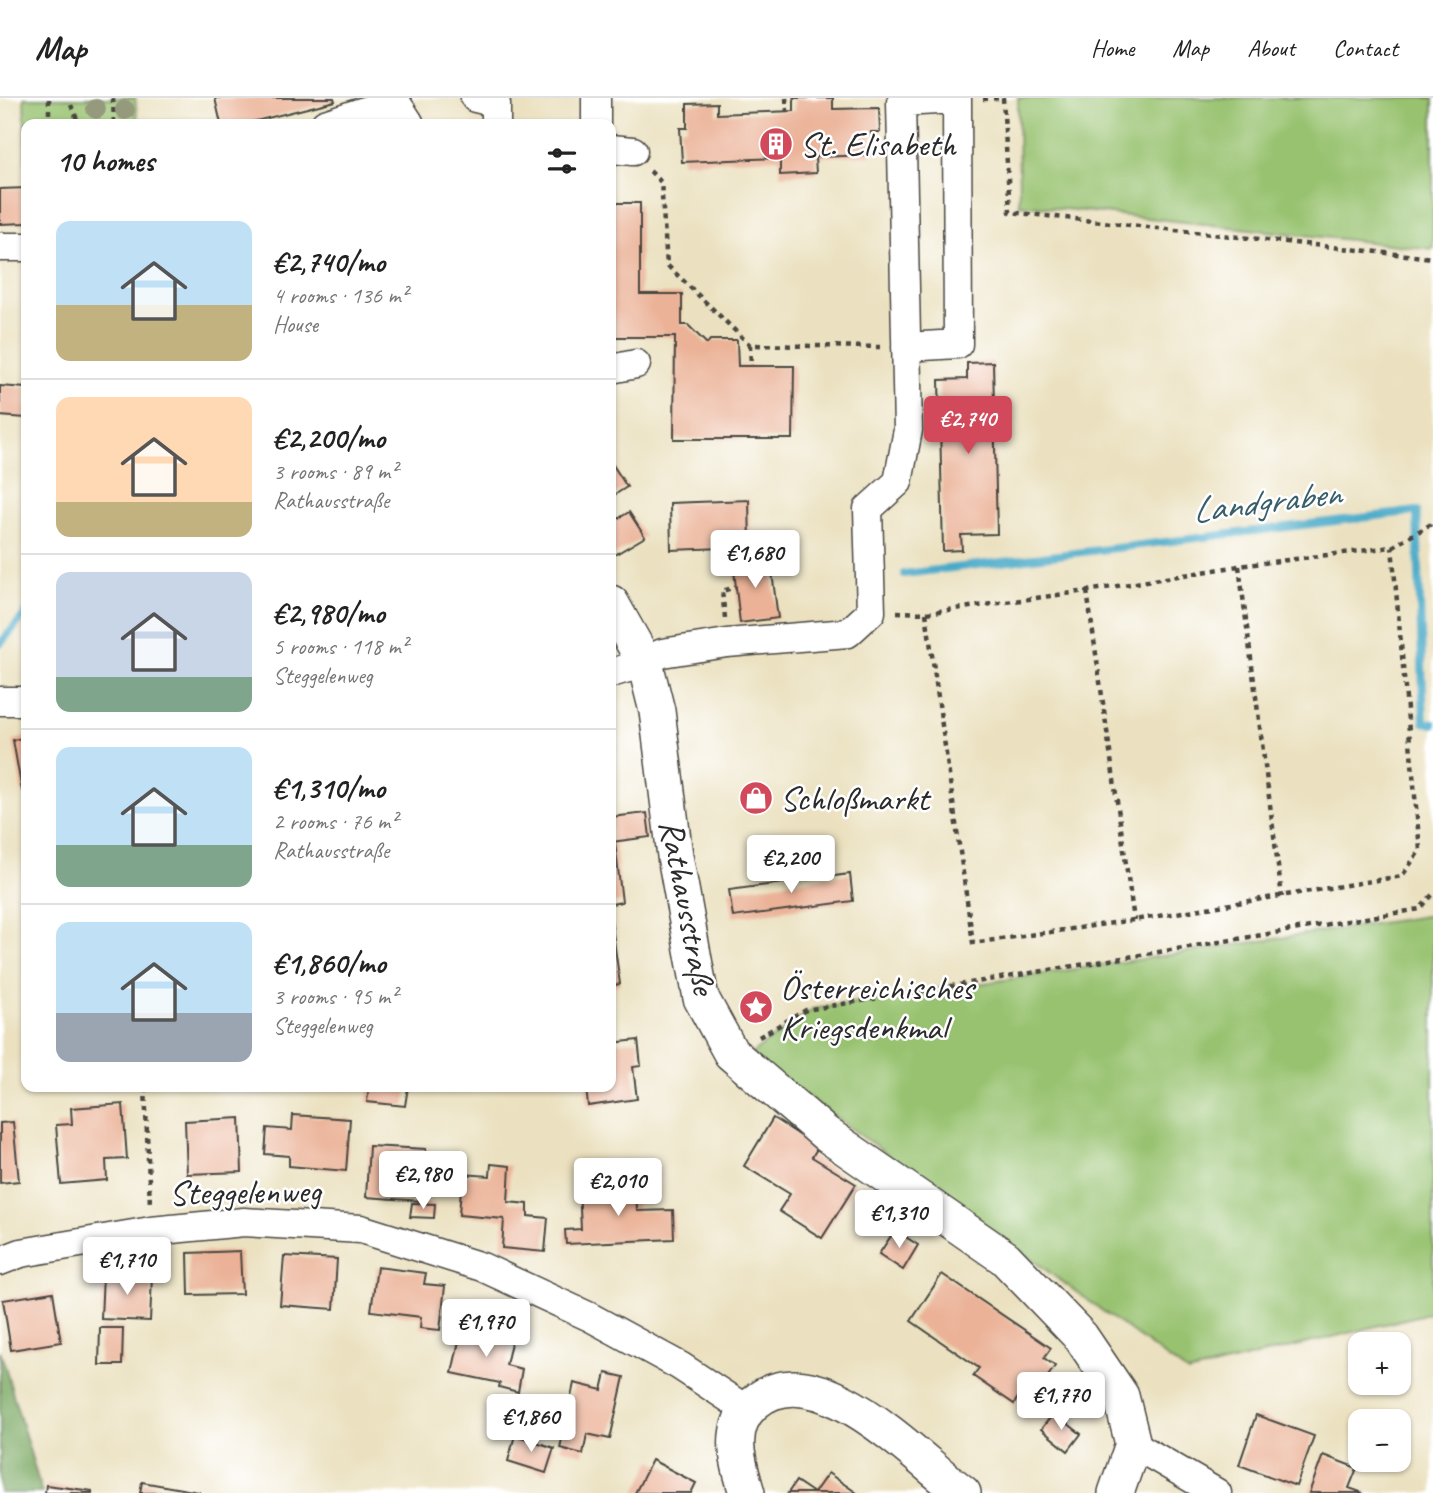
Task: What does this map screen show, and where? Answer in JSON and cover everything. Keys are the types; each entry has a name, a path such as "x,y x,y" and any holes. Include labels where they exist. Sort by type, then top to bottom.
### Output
{"main road":[{"name":"Rathausstraße","path":"616,612 645,663 657,711 676,856 701,998 731,1053 826,1134 1005,1258 1081,1337 1115,1386 1121,1396 1133,1444"},
{"path":"747,1493 737,1458 736,1432 747,1410 762,1396 786,1387 826,1393 867,1417 963,1493"},
{"path":"1116,1493 1133,1444"}],"street":[{"path":"475,98 496,103 496,119"},
{"path":"596,98 596,119"},
{"path":"616,672 645,663 662,653 727,643 848,633 871,612 868,509 898,482 908,430 906,347 901,102 917,99 957,99 958,344 906,347"},
{"path":"347,119 396,108"},
{"path":"0,247 21,247"},
{"path":"0,701 21,701"},
{"name":"Steggelenweg","path":"0,1261 22,1253 151,1231 244,1222 360,1229 482,1267 590,1317 680,1366 747,1410"},
{"path":"1133,1444 1217,1493"}],"path":[{"path":"49,98 49,119"},
{"path":"113,98 114,119"},
{"path":"786,98 787,111"},
{"path":"957,99 1003,98 1010,212 1433,257"},
{"path":"71,106 77,119"},
{"path":"622,150 661,182 667,265 750,345 906,347"},
{"path":"750,345 751,366"},
{"path":"871,612 926,613 1087,591 1239,566 1392,547 1433,523"},
{"path":"926,613 973,943 1282,897 1402,876 1420,850 1392,547"},
{"path":"1239,566 1282,897"},
{"path":"727,643 722,591 736,587"},
{"path":"1087,591 1134,920"},
{"path":"731,1053 806,1010 1420,909 1433,894"},
{"path":"145,1092 151,1231"}],"green space":[{"path":"24,98 135,98 137,119 25,119"},
{"path":"1018,98 1433,98 1433,249 1019,204"},
{"path":"1433,915 1433,1312 1188,1373 750,1055 813,1009"},
{"path":"0,1350 42,1493 0,1493"}],"building":[{"path":"215,98 334,98 335,101 264,119 220,119"},
{"name":"St. Elisabeth","path":"794,98 833,98 833,109 879,108 880,132 871,132 871,155 815,157 816,173 780,175 780,158 682,162 680,128 687,128 687,104 717,103 717,114 794,111"},
{"path":"21,188 21,223 0,224 0,189"},
{"path":"616,203 640,203 640,294 682,294 682,325 688,325 707,344 710,340 737,340 738,366 794,366 793,439 674,439 675,337 616,337"},
{"path":"993,362 997,534 961,535 962,550 943,551 939,380 967,379 967,363"},
{"path":"0,386 21,388 21,418 0,416"},
{"path":"616,470 627,487 616,494"},
{"path":"749,500 750,547 671,550 670,503"},
{"path":"629,512 645,537 616,554 616,520"},
{"path":"770,557 778,618 740,623 733,561"},
{"path":"21,738 21,785 13,740"},
{"path":"647,813 650,837 616,841 616,816"},
{"path":"616,851 622,902 616,903"},
{"path":"850,874 853,901 733,917 729,890"},
{"path":"616,955 620,984 616,985"},
{"path":"638,1040 641,1066 633,1067 637,1099 588,1106 587,1092 616,1092 616,1042"},
{"path":"368,1092 407,1092 405,1106 367,1102"},
{"path":"123,1104 127,1159 106,1160 107,1180 61,1184 56,1125 72,1124 71,1108"},
{"path":"293,1115 350,1119 346,1171 289,1166 289,1156 265,1154 267,1128 292,1130"},
{"path":"240,1118 242,1172 187,1174 185,1121"},
{"path":"773,1118 818,1147 812,1157 856,1184 822,1238 779,1211 790,1194 744,1166"},
{"path":"13,1122 19,1181 0,1183 0,1123"},
{"path":"369,1146 426,1149 422,1201 366,1197"},
{"path":"491,1164 510,1166 508,1202 528,1204 528,1216 548,1218 545,1252 502,1248 504,1219 459,1215 462,1174 490,1176"},
{"path":"636,1184 637,1211 673,1210 674,1239 566,1244 565,1230 581,1229 579,1187"},
{"path":"412,1203 435,1204 434,1218 410,1217"},
{"path":"895,1230 918,1245 903,1270 879,1254"},
{"path":"240,1251 242,1294 189,1295 188,1253"},
{"path":"284,1256 337,1259 334,1309 280,1305"},
{"path":"377,1267 426,1273 424,1284 445,1286 440,1330 420,1328 421,1317 371,1311"},
{"path":"103,1274 152,1276 150,1321 101,1319"},
{"path":"942,1274 1051,1348 1044,1358 1055,1366 1033,1398 1022,1391 1014,1404 973,1376 979,1368 911,1321"},
{"path":"53,1292 61,1342 11,1350 3,1300"},
{"path":"462,1327 512,1338 506,1365 522,1369 518,1392 499,1387 500,1383 452,1373"},
{"path":"100,1328 123,1328 122,1365 99,1365"},
{"path":"606,1373 624,1377 610,1439 587,1434 583,1454 560,1448 574,1383 602,1390"},
{"path":"1054,1413 1081,1434 1068,1451 1041,1429"},
{"path":"1256,1415 1314,1436 1296,1486 1239,1465"},
{"path":"515,1435 554,1448 546,1473 508,1461"},
{"path":"1323,1455 1348,1465 1348,1472 1355,1472 1349,1488 1363,1493 1309,1493"},
{"path":"652,1460 696,1483 691,1493 635,1493"},
{"path":"828,1473 857,1493 814,1493"},
{"path":"796,1481 814,1493 788,1493"},
{"path":"142,1482 199,1492 199,1493 140,1493"},
{"path":"46,1485 92,1491 92,1493 45,1493"}],"waterway":[{"name":"Landgraben","path":"904,574 1417,511 1424,722 1433,724"},
{"name":"Landgraben","path":"0,644 21,619"}],"place":[{"name":"St. Elisabeth","path":"776,144"},
{"name":"Schloßmarkt","path":"756,798"},
{"name":"Österreichisches Kriegsdenkmal","path":"756,1007"}]}
